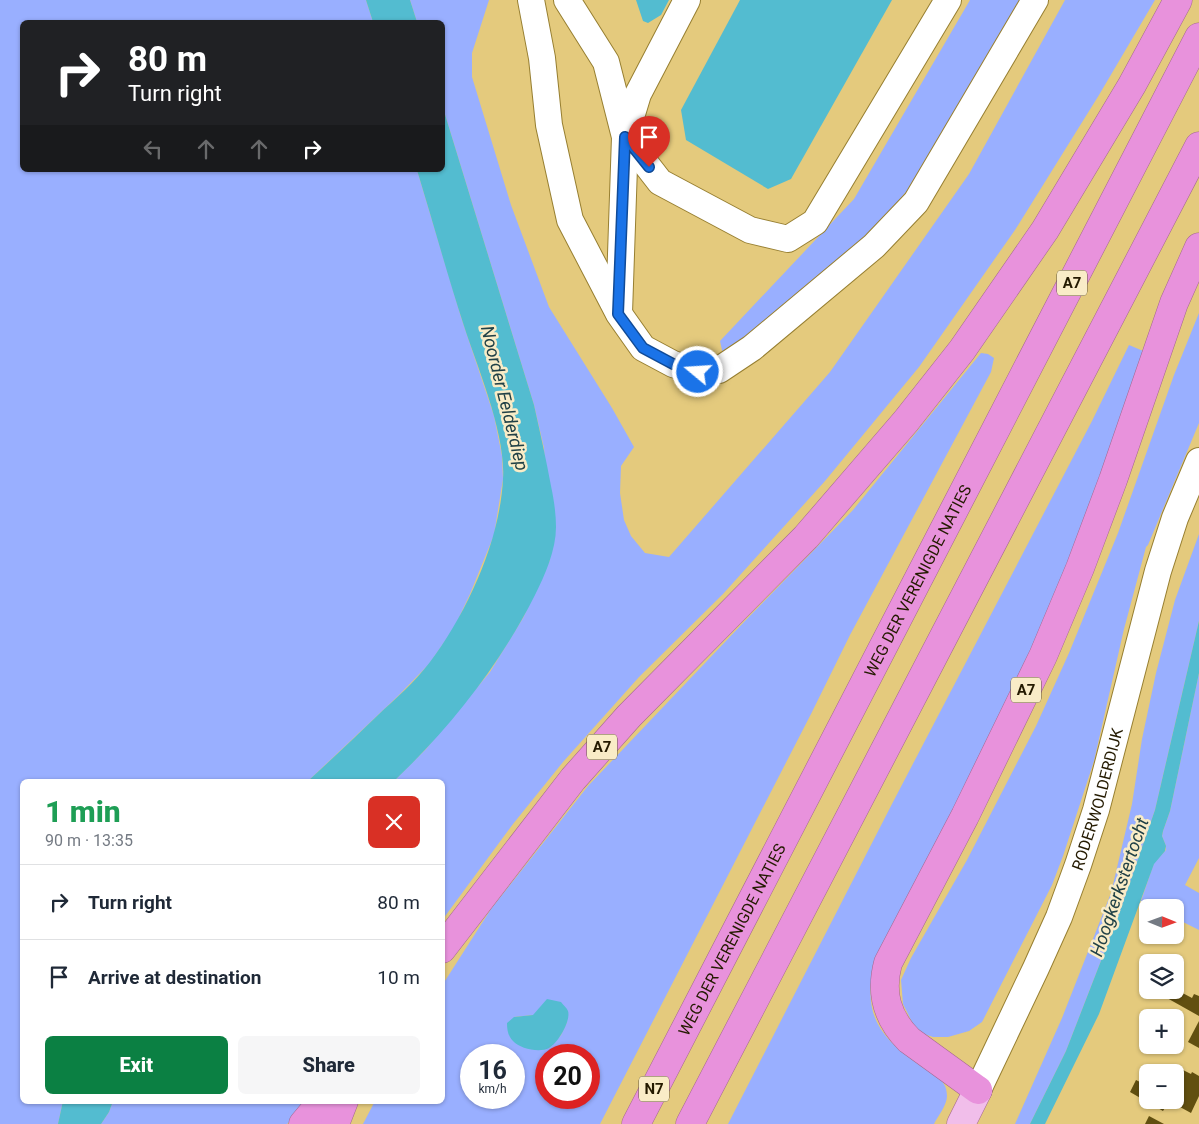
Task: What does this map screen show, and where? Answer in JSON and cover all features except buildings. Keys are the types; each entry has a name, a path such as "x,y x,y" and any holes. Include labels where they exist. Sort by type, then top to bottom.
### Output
{"highway":[{"name":"A7","path":"445,945 573,780 629,716 806,537 906,421 962,350 1045,230 1132,85 1178,0"},
{"name":"WEG DER VERENIGDE NATIES","path":"636,1124 1199,37"},
{"path":"690,1124 1199,146"},
{"name":"A7","path":"978,1090 909,1040 897,1026 888,1011 884,993 888,963 965,816 1043,656 1080,568 1110,488 1174,303 1199,247"},
{"path":"303,1124 313,1112 324,1104"},
{"path":"335,1124 343,1104"}],"main road":[{"name":"RODERWOLDERDIJK","path":"960,1124 978,1090"}],"street":[{"path":"530,0 542,58 549,125 570,220 618,314 643,348 673,364 698,372 719,370 752,348 874,246 916,202 1035,0"},
{"path":"567,0 606,62 625,137 660,182 750,230 788,239 816,222 948,0"},
{"path":"618,314 625,137 638,94 687,0"},
{"name":"RODERWOLDERDIJK","path":"978,1090 1059,917 1078,865 1096,810 1158,571 1175,518 1199,461"}],"shaded area":[{"path":"0,0 366,0 372,20 20,20 20,172 418,172 461,317 494,416 502,456 503,479 494,535 454,628 429,664 310,779 20,779 20,1104 62,1104 58,1124 0,1124"},
{"path":"410,0 489,0 472,53 472,77 511,205 549,307 634,447 621,466 620,493 624,520 631,536 645,553 669,557 830,372 969,174 1065,0 1155,0 1099,95 1015,230 919,367 825,481 723,594 639,677 563,762 513,824 445,916 445,779 396,779 426,749 490,672 523,618 550,560 544,448 534,405 445,115 445,20 416,20"},
{"path":"970,0 1025,0 937,155 869,236 724,359 720,341 854,199"},
{"path":"1199,313 1199,423 1146,547 1124,629 1094,761 1052,885 982,1022 969,1031 948,1037 933,1037 921,1033 912,1022 903,1004 901,980 911,958 967,860 1036,726 1069,653 1118,533 1174,375"},
{"path":"1129,345 1148,353 1040,643 872,975 871,1004 879,1027 895,1046 941,1080 947,1096 944,1107 934,1124 728,1124 893,802 1092,421"},
{"path":"981,353 988,354 994,358 991,372 850,635 600,1124 363,1124 373,1104 445,1104 445,981 491,909 588,786 853,510"},
{"path":"1199,534 1199,621 1155,810 1118,917 1066,1051 1030,1124 1015,1124 1062,1018 1111,893 1132,804 1142,739 1156,673 1175,600"},
{"path":"1199,673 1199,858 1185,885 1199,893 1199,930 1184,922 1184,899 1142,899 1154,863 1166,850 1162,836 1170,811"},
{"path":"112,1104 307,1104 287,1124 101,1124"}],"water":[{"path":"366,0 410,0 416,20 372,20"},
{"path":"636,0 669,0 661,15 648,23 643,21"},
{"path":"740,0 892,0 791,179 768,189 686,140 681,110"},
{"name":"Noorder Eelderdiep","path":"445,115 534,405 554,502 556,536 546,571 535,595 506,646 490,671 454,717 415,761 396,779 310,779 411,683 430,662 444,643 469,599 496,527 503,479 500,442 490,402 458,306 418,172 445,172"},
{"path":"1199,621 1199,673 1170,811 1162,836 1166,846 1165,851 1154,864 1141,899 1139,899 1139,905 1099,1014 1045,1124 1030,1124 1066,1051 1118,917 1155,810"},
{"path":"547,999 561,1002 567,1009 568,1020 566,1026 554,1044 535,1044 535,1049 530,1049 525,1048 525,1044 516,1044 511,1039 507,1023 514,1017 533,1015"},
{"path":"62,1104 112,1104 101,1124 58,1124"}],"route":[{"path":"649,167 625,137 618,314 643,348 673,364 698,372"}],"water label":[{"name":"Hoogkerkstertocht","path":"1119,887"}]}
